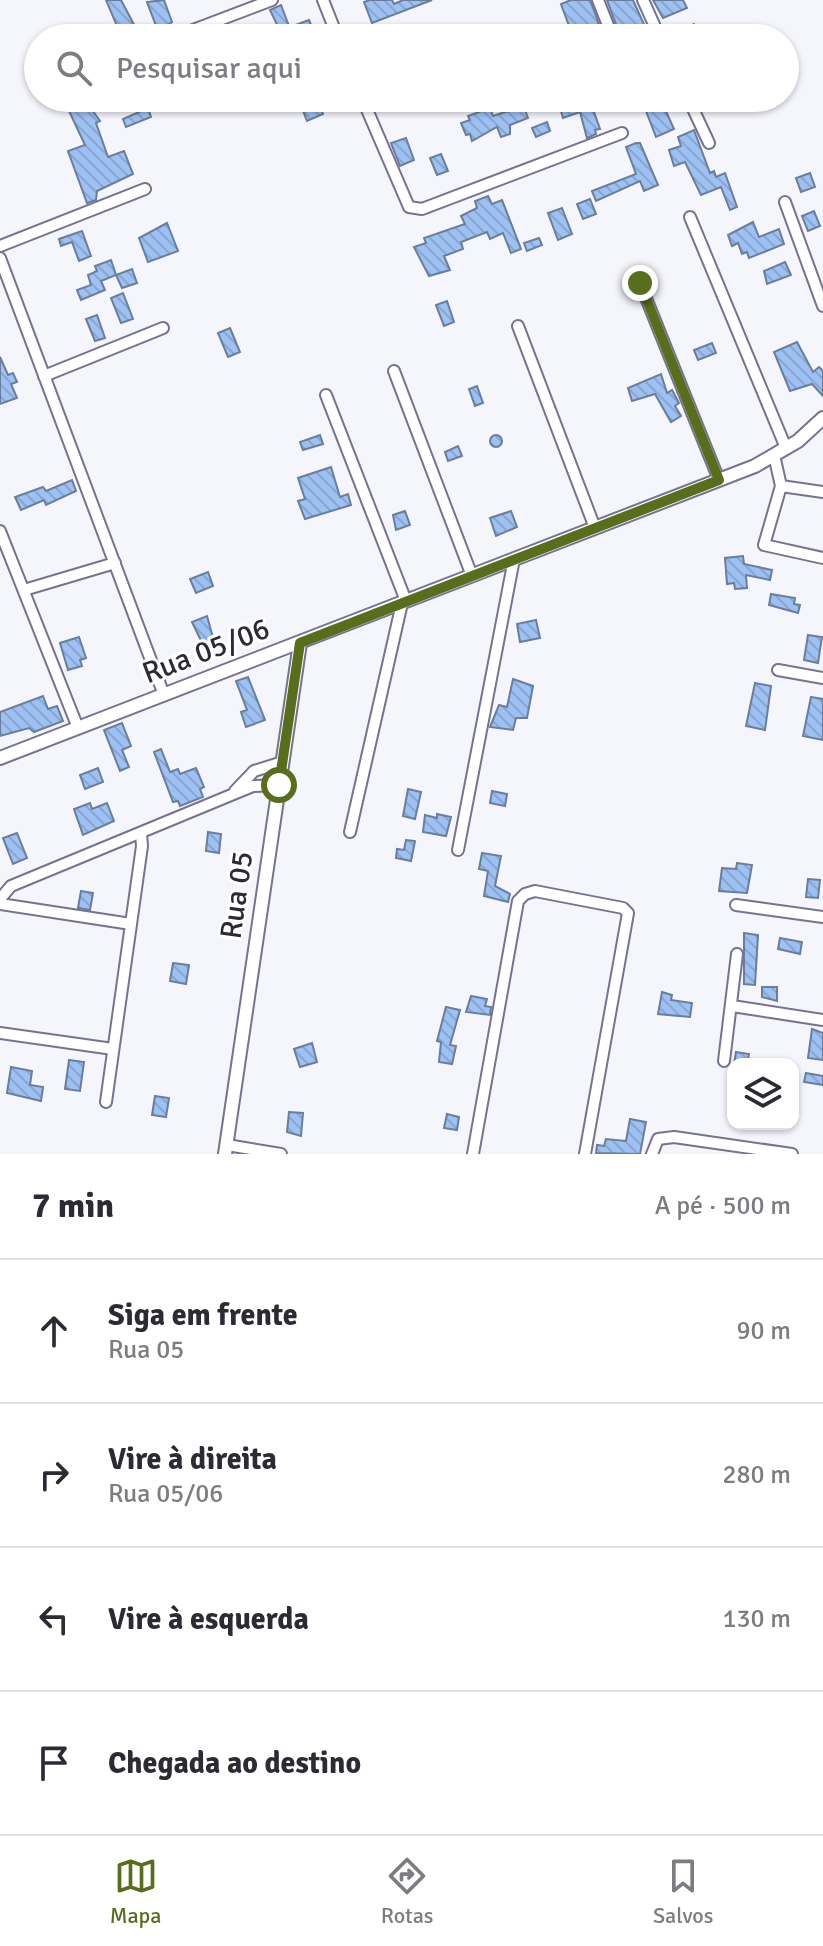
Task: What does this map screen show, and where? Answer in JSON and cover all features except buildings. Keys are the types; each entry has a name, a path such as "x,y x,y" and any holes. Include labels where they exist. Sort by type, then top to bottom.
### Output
{"street":[{"path":"209,24 272,0"},
{"path":"323,0 332,24"},
{"path":"598,0 607,24"},
{"path":"643,0 654,24"},
{"path":"368,112 409,207 422,209 622,133"},
{"path":"695,112 709,143"},
{"path":"0,246 145,189"},
{"path":"785,202 823,306"},
{"path":"690,217 786,448"},
{"path":"0,258 164,695"},
{"path":"640,283 719,480"},
{"path":"518,326 595,528"},
{"path":"44,376 163,328"},
{"path":"394,371 472,576"},
{"path":"326,395 404,602 350,832"},
{"name":"Rua 05/06","path":"0,758 719,480 786,448 823,418"},
{"path":"774,455 781,486 764,545 823,558"},
{"path":"781,486 823,492"},
{"path":"0,531 78,728"},
{"path":"458,850 514,559"},
{"path":"24,590 115,563"},
{"name":"Rua 05","path":"226,1150 300,643"},
{"path":"778,670 823,678"},
{"path":"232,795 254,771 283,762"},
{"path":"131,924 0,902 11,886 253,786 279,785"},
{"path":"106,1102 142,846 141,833"},
{"path":"473,1154 518,901 525,894 535,891 623,908 628,913 585,1154"},
{"path":"736,905 823,917"},
{"path":"724,1061 737,954"},
{"path":"732,1006 823,1020"},
{"path":"0,1033 113,1049"},
{"path":"652,1154 658,1139 674,1137 792,1154"},
{"path":"226,1150 281,1154"}],"route":[{"path":"279,785 300,643 719,480 640,283"}]}
